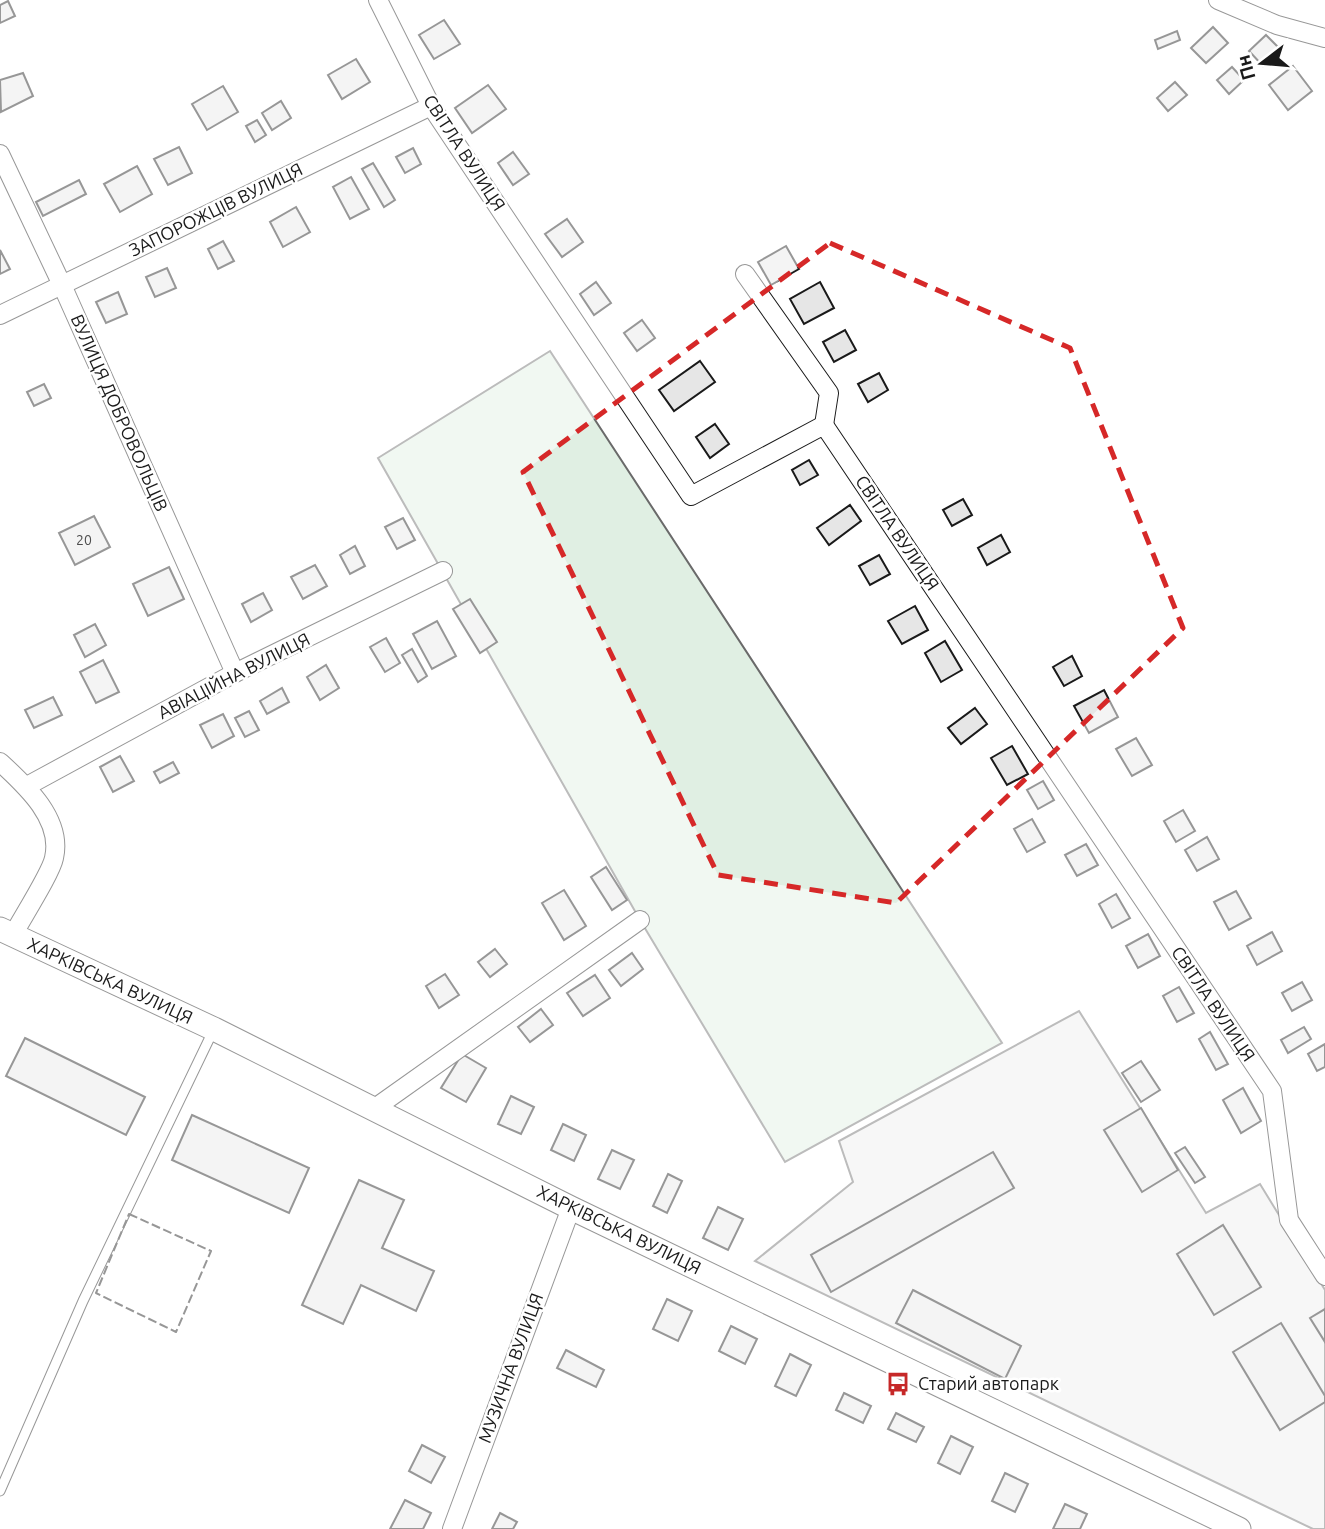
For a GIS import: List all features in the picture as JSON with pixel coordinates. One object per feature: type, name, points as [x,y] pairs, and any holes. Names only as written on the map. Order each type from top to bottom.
[{"type":"street","name":"СВІТЛА ВУЛИЦЯ","points":[[379,0],[431,106],[691,496],[824,425],[1272,1091],[1289,1220],[1325,1276]]},
{"type":"street","points":[[1218,0],[1277,25],[1325,38]]},
{"type":"street","name":"ЗАПОРОЖЦІВ ВУЛИЦЯ","points":[[0,315],[431,106]]},
{"type":"street","name":"ВУЛИЦЯ ДОБРОВОЛЬЦІВ","points":[[0,154],[62,285],[235,673]]},
{"type":"street","points":[[745,274],[830,393],[824,425]]},
{"type":"street","name":"АВІАЦІЙНА ВУЛИЦЯ","points":[[27,786],[235,673],[443,571]]},
{"type":"street","points":[[0,762],[27,786],[51,821],[54,857],[6,932]]},
{"type":"street","points":[[375,1108],[640,920]]},
{"type":"street","name":"ХАРКІВСЬКА ВУЛИЦЯ","points":[[6,932],[214,1029],[571,1208],[1239,1529]]},
{"type":"street","name":"МУЗИЧНА ВУЛИЦЯ","points":[[452,1529],[571,1208]]},
{"type":"lane","points":[[0,1491],[83,1301],[214,1029]]},
{"type":"highlighted area","points":[[830,243],[1070,348],[1183,628],[896,903],[718,875],[523,472]]},
{"type":"green space","points":[[550,351],[1002,1043],[785,1162],[640,920],[378,458]]},
{"type":"shaded area","points":[[1079,1011],[1206,1213],[1260,1184],[1325,1290],[1325,1529],[1313,1529],[755,1261],[853,1182],[839,1141]]},
{"type":"building","points":[[8,1],[15,16],[0,23],[0,5]]},
{"type":"building","points":[[444,20],[460,44],[434,59],[419,35]]},
{"type":"building","points":[[1213,27],[1228,43],[1206,63],[1191,48]]},
{"type":"building","points":[[1177,31],[1180,40],[1158,49],[1155,40]]},
{"type":"building","points":[[1266,35],[1280,49],[1263,66],[1249,51]]},
{"type":"building","points":[[356,59],[370,82],[342,99],[328,75]]},
{"type":"building","points":[[1293,66],[1312,91],[1288,110],[1269,85]]},
{"type":"building","points":[[1232,67],[1244,80],[1229,94],[1217,80]]},
{"type":"building","points":[[23,73],[33,96],[1,112],[0,80]]},
{"type":"building","points":[[1175,82],[1187,95],[1168,111],[1157,98]]},
{"type":"building","points":[[488,85],[506,109],[472,133],[455,108]]},
{"type":"building","points":[[223,86],[238,112],[207,130],[192,104]]},
{"type":"building","points":[[281,101],[291,118],[272,130],[262,113]]},
{"type":"building","points":[[257,120],[266,135],[255,142],[246,126]]},
{"type":"building","points":[[179,147],[192,173],[168,185],[154,159]]},
{"type":"building","points":[[413,148],[421,164],[405,173],[396,157]]},
{"type":"building","points":[[513,152],[529,174],[513,185],[498,163]]},
{"type":"building","points":[[373,163],[395,200],[384,207],[362,169]]},
{"type":"building","points":[[137,166],[152,194],[120,212],[104,184]]},
{"type":"building","points":[[351,177],[369,209],[350,219],[333,187]]},
{"type":"building","points":[[79,180],[86,194],[43,216],[36,202]]},
{"type":"building","points":[[296,207],[310,232],[283,247],[270,222]]},
{"type":"building","points":[[567,219],[583,242],[562,257],[545,234]]},
{"type":"building","points":[[223,241],[234,261],[218,269],[208,249]]},
{"type":"building","points":[[786,246],[799,269],[771,285],[758,262]]},
{"type":"building","points":[[0,250],[10,269],[0,274]]},
{"type":"building","points":[[167,268],[176,288],[155,297],[146,277]]},
{"type":"building","points":[[596,282],[611,303],[594,315],[580,294]]},
{"type":"building","points":[[820,282],[834,308],[804,324],[790,299]]},
{"type":"building","points":[[118,292],[127,314],[106,323],[96,302]]},
{"type":"building","points":[[642,320],[655,338],[637,351],[624,333]]},
{"type":"building","points":[[845,330],[856,350],[834,362],[823,342]]},
{"type":"building","points":[[700,361],[715,382],[674,411],[659,390]]},
{"type":"building","points":[[879,373],[888,390],[868,402],[858,384]]},
{"type":"building","points":[[44,384],[51,398],[34,406],[27,392]]},
{"type":"building","points":[[715,424],[729,444],[710,458],[696,437]]},
{"type":"building","points":[[809,460],[818,475],[800,485],[792,470]]},
{"type":"building","points":[[963,499],[972,515],[952,526],[943,510]]},
{"type":"building","points":[[850,505],[861,521],[829,545],[817,528]]},
{"type":"building","points":[[94,516],[110,547],[75,565],[59,533]]},
{"type":"building","points":[[403,518],[415,540],[397,549],[385,527]]},
{"type":"building","points":[[1001,535],[1010,552],[987,565],[978,548]]},
{"type":"building","points":[[355,546],[365,566],[350,574],[340,555]]},
{"type":"building","points":[[879,555],[890,574],[870,585],[859,566]]},
{"type":"building","points":[[315,565],[327,586],[303,599],[291,577]]},
{"type":"building","points":[[169,567],[184,599],[148,616],[133,584]]},
{"type":"building","points":[[263,593],[272,610],[251,622],[242,604]]},
{"type":"building","points":[[470,599],[497,642],[480,653],[453,609]]},
{"type":"building","points":[[915,606],[928,630],[902,644],[888,621]]},
{"type":"building","points":[[437,621],[456,656],[432,669],[413,634]]},
{"type":"building","points":[[95,624],[106,645],[85,657],[74,635]]},
{"type":"building","points":[[386,638],[400,663],[385,672],[370,647]]},
{"type":"building","points":[[945,641],[962,670],[941,682],[925,653]]},
{"type":"building","points":[[412,649],[427,676],[418,682],[402,655]]},
{"type":"building","points":[[1072,656],[1082,676],[1064,686],[1053,667]]},
{"type":"building","points":[[103,660],[119,692],[96,703],[80,672]]},
{"type":"building","points":[[326,665],[339,688],[320,700],[307,677]]},
{"type":"building","points":[[282,688],[289,702],[267,714],[260,701]]},
{"type":"building","points":[[1104,690],[1118,717],[1089,733],[1074,706]]},
{"type":"building","points":[[53,697],[62,715],[34,728],[25,710]]},
{"type":"building","points":[[975,708],[987,724],[961,744],[948,728]]},
{"type":"building","points":[[249,711],[259,730],[245,737],[235,718]]},
{"type":"building","points":[[223,714],[234,736],[212,748],[200,725]]},
{"type":"building","points":[[1136,738],[1152,765],[1132,776],[1116,749]]},
{"type":"building","points":[[1012,746],[1028,774],[1007,785],[991,758]]},
{"type":"building","points":[[120,756],[134,781],[113,792],[100,767]]},
{"type":"building","points":[[173,762],[179,773],[160,783],[154,772]]},
{"type":"building","points":[[1043,781],[1054,800],[1038,809],[1027,790]]},
{"type":"building","points":[[1183,810],[1195,831],[1176,842],[1164,821]]},
{"type":"building","points":[[1032,819],[1045,842],[1027,852],[1014,829]]},
{"type":"building","points":[[1207,837],[1219,859],[1197,871],[1185,850]]},
{"type":"building","points":[[1086,844],[1098,865],[1077,876],[1065,855]]},
{"type":"building","points":[[606,867],[627,900],[612,910],[591,877]]},
{"type":"building","points":[[564,890],[586,926],[564,940],[542,903]]},
{"type":"building","points":[[1236,891],[1251,918],[1229,930],[1214,902]]},
{"type":"building","points":[[1116,894],[1130,918],[1112,928],[1099,904]]},
{"type":"building","points":[[1272,932],[1282,951],[1257,965],[1247,946]]},
{"type":"building","points":[[1148,934],[1160,956],[1138,968],[1126,946]]},
{"type":"building","points":[[495,949],[507,964],[490,977],[478,962]]},
{"type":"building","points":[[632,953],[643,969],[621,986],[609,970]]},
{"type":"building","points":[[445,974],[459,995],[439,1008],[426,986]]},
{"type":"building","points":[[595,975],[610,998],[583,1016],[567,993]]},
{"type":"building","points":[[1302,982],[1312,1000],[1292,1011],[1282,993]]},
{"type":"building","points":[[1179,987],[1194,1013],[1177,1022],[1163,996]]},
{"type":"building","points":[[541,1009],[553,1025],[530,1042],[518,1027]]},
{"type":"building","points":[[1304,1027],[1311,1039],[1288,1053],[1281,1040]]},
{"type":"building","points":[[1210,1032],[1228,1064],[1216,1070],[1199,1039]]},
{"type":"building","points":[[25,1038],[145,1097],[126,1135],[6,1076]]},
{"type":"building","points":[[1325,1044],[1325,1067],[1317,1071],[1308,1054]]},
{"type":"building","points":[[462,1054],[486,1068],[466,1102],[441,1088]]},
{"type":"building","points":[[1141,1061],[1160,1090],[1141,1102],[1122,1073]]},
{"type":"building","points":[[1243,1088],[1261,1121],[1241,1133],[1223,1100]]},
{"type":"building","points":[[511,1096],[534,1107],[521,1134],[498,1124]]},
{"type":"building","points":[[1141,1108],[1178,1170],[1142,1192],[1104,1130]]},
{"type":"building","points":[[192,1115],[309,1168],[289,1213],[172,1160]]},
{"type":"building","points":[[563,1124],[586,1135],[574,1161],[551,1150]]},
{"type":"building","points":[[1185,1147],[1205,1177],[1195,1183],[1175,1153]]},
{"type":"building","points":[[612,1150],[634,1160],[620,1189],[598,1179]]},
{"type":"building","points":[[993,1152],[1014,1188],[831,1292],[811,1255]]},
{"type":"building","points":[[668,1174],[682,1181],[667,1213],[653,1206]]},
{"type":"building","points":[[359,1180],[404,1200],[382,1248],[434,1271],[416,1311],[361,1285],[343,1324],[302,1305]]},
{"type":"building","points":[[718,1207],[743,1219],[728,1250],[703,1238]]},
{"type":"building","points":[[1223,1225],[1261,1287],[1214,1315],[1177,1254]]},
{"type":"building","points":[[913,1290],[1021,1346],[1005,1379],[896,1323]]},
{"type":"building","points":[[667,1299],[692,1311],[678,1341],[653,1329]]},
{"type":"building","points":[[1325,1309],[1325,1342],[1310,1318]]},
{"type":"building","points":[[1281,1323],[1325,1396],[1325,1402],[1280,1430],[1233,1352]]},
{"type":"building","points":[[731,1326],[757,1339],[745,1364],[719,1351]]},
{"type":"building","points":[[566,1350],[604,1370],[596,1387],[557,1368]]},
{"type":"building","points":[[790,1354],[811,1365],[796,1396],[775,1386]]},
{"type":"building","points":[[844,1393],[871,1406],[863,1423],[836,1410]]},
{"type":"building","points":[[896,1413],[924,1427],[916,1442],[888,1429]]},
{"type":"building","points":[[951,1436],[973,1447],[960,1474],[938,1463]]},
{"type":"building","points":[[422,1445],[445,1457],[431,1483],[409,1471]]},
{"type":"building","points":[[1005,1473],[1028,1484],[1015,1512],[992,1501]]},
{"type":"building","points":[[405,1500],[431,1513],[423,1529],[390,1529]]},
{"type":"building","points":[[1065,1504],[1087,1514],[1080,1529],[1053,1529]]},
{"type":"building","points":[[500,1513],[517,1522],[513,1529],[492,1529]]},
{"type":"fence","points":[[129,1214],[211,1251],[176,1332],[96,1293],[129,1214]]},
{"type":"place","name":"Старий автопарк","points":[[898,1384]]}]
